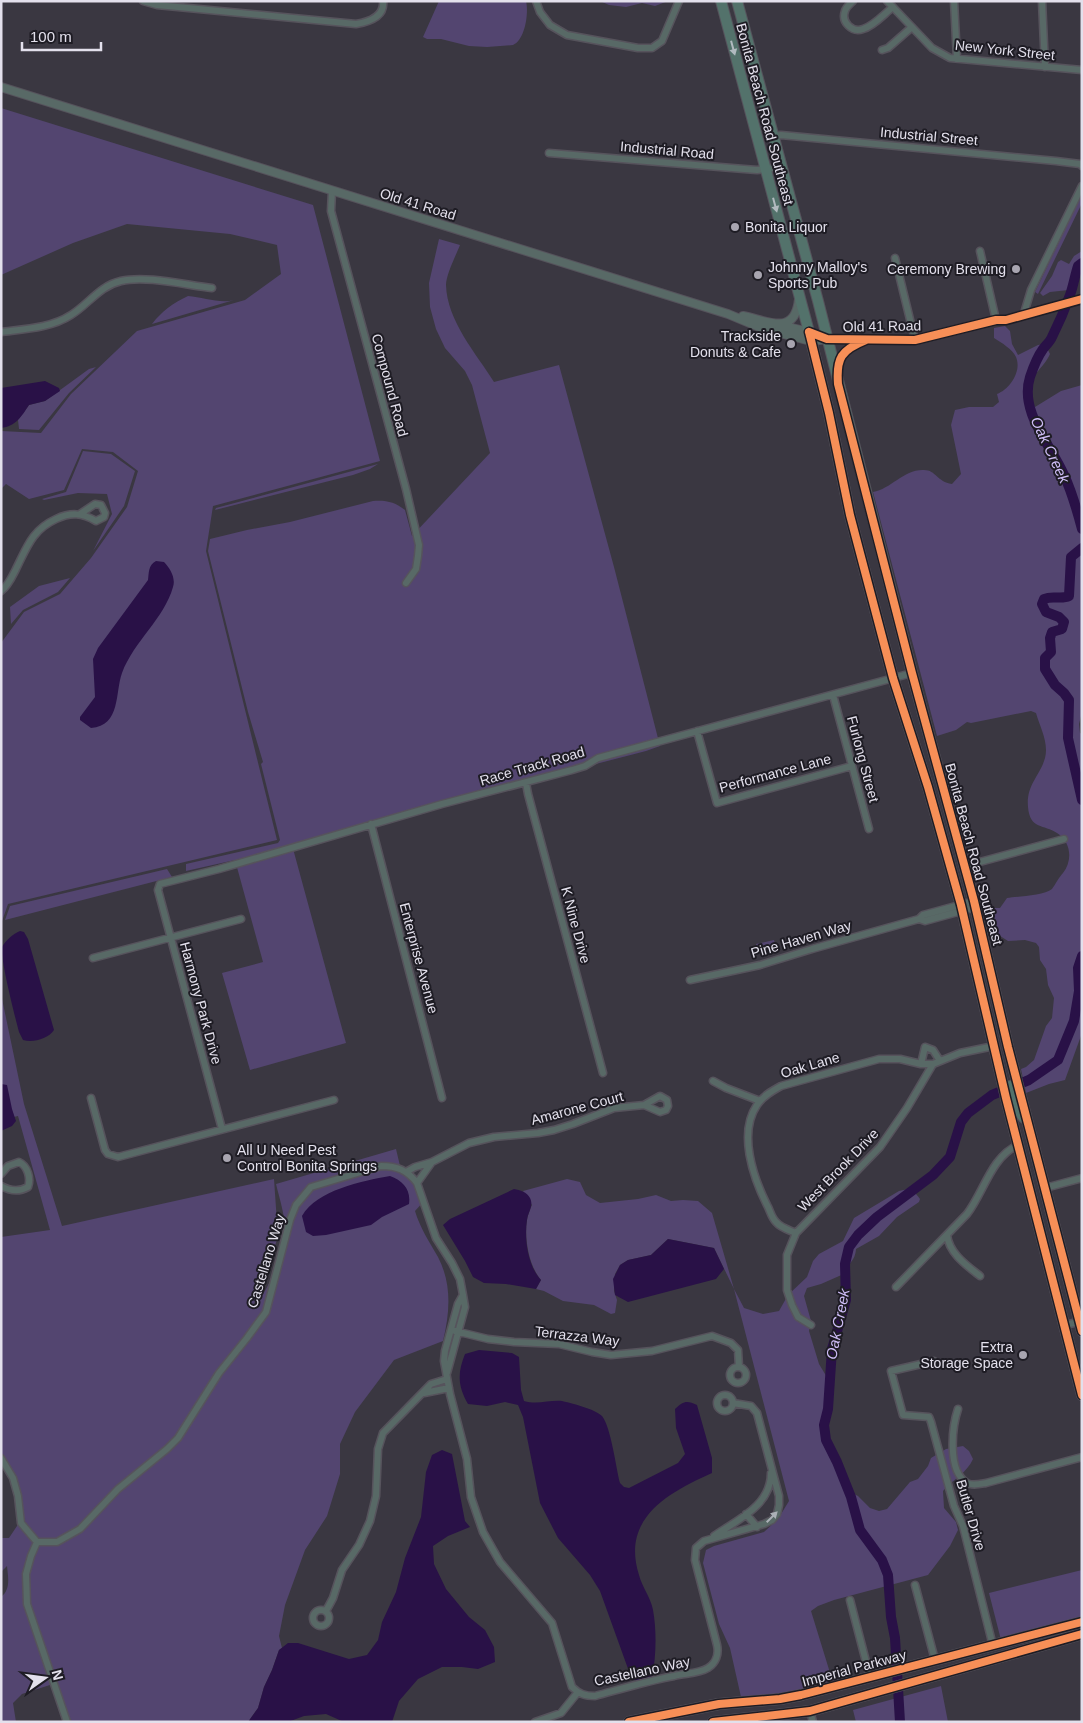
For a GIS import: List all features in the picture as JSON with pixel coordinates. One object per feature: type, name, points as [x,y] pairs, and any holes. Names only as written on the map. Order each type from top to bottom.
[{"type":"main road","name":"Bonita Beach Road Southeast","points":[[721,1],[830,413],[850,515],[893,678],[928,787],[962,908],[994,1046],[1001,1052],[1013,1096],[1027,1122],[1081,1325]]},
{"type":"main road","name":"Bonita Beach Road Southeast","points":[[738,1],[806,254],[912,673],[975,904],[1013,1096],[1018,1145],[1082,1395]]},
{"type":"main road","points":[[1018,1145],[1025,1150],[1039,1199],[1051,1213]]},
{"type":"main road","name":"Imperial Parkway","points":[[629,1722],[719,1704],[801,1696],[1082,1622]]},
{"type":"main road","name":"Imperial Parkway","points":[[712,1722],[810,1711],[1082,1634]]},
{"type":"main road","points":[[975,1664],[990,1654],[993,1651],[993,1646]]},
{"type":"main road","points":[[935,1660],[942,1674]]},
{"type":"street","points":[[143,1],[157,5],[356,24],[367,22],[378,16],[383,6],[383,1]]},
{"type":"street","points":[[536,1],[540,12],[550,24],[567,35],[638,48],[652,48],[662,41],[679,1]]},
{"type":"street","points":[[852,1],[845,10],[845,20],[851,28],[858,30],[866,28],[893,7]]},
{"type":"street","name":"New York Street","points":[[887,1],[937,52],[950,58],[1082,70]]},
{"type":"street","points":[[954,1],[957,59]]},
{"type":"street","points":[[1042,1],[1045,67]]},
{"type":"street","points":[[882,50],[888,48],[912,27]]},
{"type":"street","name":"Old 41 Road","points":[[1,86],[728,314],[764,329],[827,339],[915,340],[996,320],[1025,310],[1082,299]]},
{"type":"street","name":"Industrial Street","points":[[773,136],[781,135],[1056,161],[1080,164],[1082,166]]},
{"type":"street","name":"Industrial Road","points":[[549,153],[744,170],[782,167]]},
{"type":"street","points":[[1025,310],[1031,290],[1082,186]]},
{"type":"street","name":"Compound Road","points":[[332,191],[331,211],[406,489],[419,545],[416,569],[406,583]]},
{"type":"street","points":[[980,251],[996,320]]},
{"type":"street","points":[[895,258],[915,340]]},
{"type":"street","points":[[1,332],[42,326],[63,320],[81,308],[100,290],[121,281],[136,279],[212,288]]},
{"type":"street","name":"Old 41 Road","points":[[996,320],[1006,320],[1082,294]]},
{"type":"street","points":[[778,325],[793,318],[797,312],[800,297]]},
{"type":"street","name":"Old 41 Road","points":[[728,314],[760,319],[810,337]]},
{"type":"street","points":[[838,384],[837,369],[840,357],[853,345],[866,340]]},
{"type":"street","points":[[1,591],[13,576],[28,544],[36,533],[46,524],[61,517],[80,514]]},
{"type":"street","name":"Race Track Road","points":[[160,884],[219,869],[370,824],[585,766],[598,758],[912,673]]},
{"type":"street","name":"Furlong Street","points":[[833,695],[869,829]]},
{"type":"street","name":"Performance Lane","points":[[697,731],[717,803],[852,766]]},
{"type":"street","name":"K Nine Drive","points":[[526,782],[602,1073]]},
{"type":"street","name":"Enterprise Avenue","points":[[370,824],[442,1098]]},
{"type":"street","points":[[965,866],[1064,839]]},
{"type":"street","name":"Harmony Park Drive","points":[[160,884],[158,890],[222,1129]]},
{"type":"street","name":"Pine Haven Way","points":[[690,980],[768,963],[812,948],[919,919],[923,915],[975,904]]},
{"type":"street","points":[[92,958],[240,919]]},
{"type":"street","points":[[921,1064],[925,1047],[933,1050],[936,1063],[960,1053],[994,1046]]},
{"type":"street","name":"Oak Lane","points":[[760,1101],[768,1093],[781,1086],[873,1060],[891,1058],[921,1064],[936,1063]]},
{"type":"street","name":"West Brook Drive","points":[[811,1325],[798,1317],[787,1290],[787,1255],[796,1233],[880,1147],[936,1063]]},
{"type":"street","points":[[713,1081],[760,1101],[753,1112],[748,1132],[754,1170],[762,1195],[773,1218],[781,1226],[796,1233]]},
{"type":"street","points":[[91,1098],[105,1150],[108,1154],[118,1157],[334,1100]]},
{"type":"street","name":"Amarone Court","points":[[406,1172],[415,1166],[432,1162],[456,1149],[481,1140],[538,1134],[573,1124],[614,1108],[644,1105]]},
{"type":"street","points":[[896,1288],[974,1205],[998,1160],[1006,1151],[1018,1145]]},
{"type":"street","points":[[1,1174],[8,1166],[19,1162],[26,1168],[30,1181],[28,1187],[19,1191],[1,1186]]},
{"type":"street","points":[[418,1183],[432,1162]]},
{"type":"street","name":"Castellano Way","points":[[37,1542],[57,1542],[80,1528],[118,1489],[178,1438],[219,1373],[248,1338],[266,1312],[290,1220],[296,1206],[311,1187],[381,1166],[393,1166],[406,1172],[418,1183],[436,1238],[460,1278],[463,1295],[458,1304],[454,1331],[445,1351],[444,1361],[467,1459],[472,1497],[483,1532],[500,1562],[552,1623],[569,1680],[572,1687],[578,1692],[585,1696],[595,1696],[672,1676],[702,1671],[713,1663],[717,1656],[717,1645],[695,1556],[698,1545],[758,1505],[766,1495],[771,1482],[771,1467]]},
{"type":"street","points":[[1045,1188],[1082,1178]]},
{"type":"street","points":[[947,1235],[948,1245],[980,1276]]},
{"type":"street","points":[[1065,1325],[1081,1325]]},
{"type":"street","name":"Terrazza Way","points":[[454,1331],[514,1342],[559,1344],[611,1355],[652,1351],[712,1336],[730,1343],[738,1350],[739,1367]]},
{"type":"street","name":"Butler Drive","points":[[934,1361],[891,1371],[903,1415],[929,1417],[932,1422],[954,1506],[963,1526],[993,1646]]},
{"type":"street","points":[[326,1611],[333,1598],[342,1570],[359,1545],[370,1521],[376,1496],[377,1454],[380,1441],[388,1427],[431,1384],[447,1377]]},
{"type":"street","points":[[424,1393],[449,1388]]},
{"type":"street","name":"Castellano Way","points":[[710,1538],[757,1527],[772,1520],[779,1510],[779,1496],[756,1410],[747,1404],[733,1403]]},
{"type":"street","points":[[958,1409],[953,1430],[953,1453],[958,1472],[971,1485],[986,1483],[1082,1457]]},
{"type":"street","points":[[1,1458],[13,1478],[18,1496],[21,1523],[37,1542],[26,1574],[27,1604],[67,1722]]},
{"type":"street","points":[[746,1514],[757,1527]]},
{"type":"street","points":[[915,1585],[935,1660]]},
{"type":"street","points":[[850,1600],[870,1677]]},
{"type":"street","points":[[535,1722],[561,1713],[578,1692]]},
{"type":"street","points":[[810,1711],[813,1722]]},
{"type":"shaded area","points":[[439,1],[526,1],[527,12],[521,38],[513,45],[487,47],[469,46],[441,39],[427,39],[423,37]]},
{"type":"shaded area","points":[[600,1],[668,1],[655,6],[642,3],[626,7],[609,5]]},
{"type":"shaded area","points":[[1,108],[313,205],[380,461],[213,506],[206,551],[277,840],[8,904],[1,924],[1,643],[24,612],[60,594],[91,558],[127,507],[138,471],[113,452],[82,449],[64,490],[29,499],[6,484],[1,489],[1,431],[41,433],[71,394],[137,331],[245,300],[281,274],[277,245],[230,234],[127,224],[73,243],[1,275]]},
{"type":"shaded area","points":[[1082,194],[1082,203],[1038,294],[1035,292]]},
{"type":"shaded area","points":[[439,239],[460,245],[446,281],[451,311],[464,336],[494,382],[559,365],[660,746],[364,824],[292,845],[346,1043],[250,1070],[222,973],[263,962],[235,860],[186,871],[186,864],[278,843],[280,840],[261,764],[263,762],[248,712],[208,551],[210,539],[290,522],[373,501],[394,503],[405,510],[412,536],[490,453],[472,385],[465,371],[445,348],[436,329],[430,307],[429,283]]},
{"type":"shaded area","points":[[1082,251],[1082,261],[1075,268],[1069,290],[1050,292],[1043,296],[1040,293],[1052,276],[1058,262],[1061,260],[1069,264],[1074,256]]},
{"type":"shaded area","points":[[188,296],[217,301],[234,300],[152,324],[168,308]]},
{"type":"shaded area","points":[[1005,326],[1010,331],[1012,344],[1018,355],[1038,345],[1045,344],[1050,354],[1029,384],[1028,391],[1035,407],[1061,391],[1082,385],[1082,712],[1079,724],[1080,733],[1082,734],[1082,1033],[1065,1080],[1026,1093],[1021,1069],[1034,1060],[1046,1026],[1052,1018],[1054,998],[1048,985],[1046,969],[1040,960],[1039,947],[1036,943],[1025,940],[1008,941],[997,934],[993,929],[993,908],[1000,908],[1007,898],[1037,894],[1052,889],[1068,863],[1068,846],[1062,837],[1052,830],[1035,823],[1029,814],[1029,793],[1045,758],[1045,741],[1036,713],[1031,711],[971,723],[967,722],[956,730],[937,736],[873,492],[917,471],[931,472],[943,481],[952,484],[961,474],[951,425],[955,410],[969,407],[993,407],[999,402],[997,394],[1010,384],[1016,374],[1016,357],[1006,346],[994,338],[994,328]]},
{"type":"shaded area","points":[[96,367],[69,393],[39,430],[19,429],[18,420],[29,405],[45,401],[89,369]]},
{"type":"shaded area","points":[[45,381],[59,388],[60,391],[45,401],[29,405],[21,417],[14,423],[1,428],[1,388]]},
{"type":"shaded area","points":[[83,451],[111,454],[135,471],[124,506],[93,551],[112,514],[107,494],[78,493],[42,499],[66,492]]},
{"type":"shaded area","points":[[378,464],[353,475],[215,510],[216,508]]},
{"type":"shaded area","points":[[156,561],[164,562],[173,577],[174,584],[169,599],[127,661],[122,673],[112,715],[101,726],[91,728],[80,720],[80,717],[95,697],[93,659],[98,648],[148,580],[150,567]]},
{"type":"shaded area","points":[[70,578],[58,592],[23,610],[11,624],[10,607],[39,586]]},
{"type":"shaded area","points":[[167,869],[172,877],[5,920],[10,906]]},
{"type":"shaded area","points":[[20,931],[24,932],[28,939],[54,1030],[48,1036],[36,1041],[23,1040],[19,1032],[3,963],[2,947]]},
{"type":"shaded area","points":[[774,940],[776,948],[758,953],[756,944]]},
{"type":"shaded area","points":[[1,994],[24,1104],[62,1226],[274,1179],[278,1237],[252,1310],[273,1276],[285,1239],[284,1218],[276,1184],[396,1149],[401,1170],[416,1183],[424,1201],[415,1211],[422,1229],[443,1267],[448,1288],[448,1309],[443,1341],[394,1360],[355,1412],[340,1444],[340,1474],[327,1516],[305,1550],[285,1605],[279,1636],[282,1648],[279,1650],[264,1687],[258,1708],[248,1722],[65,1722],[53,1684],[22,1694],[13,1703],[16,1722],[1,1722],[1,1597],[8,1587],[8,1579],[7,1566],[1,1572],[1,1538],[9,1538],[21,1520],[15,1480],[1,1463],[1,1237],[50,1230],[18,1116],[1,1120]]},
{"type":"shaded area","points":[[1,1084],[7,1085],[16,1121],[12,1126],[1,1131]]},
{"type":"shaded area","points":[[390,1176],[399,1180],[405,1186],[409,1194],[409,1204],[382,1217],[371,1225],[326,1235],[313,1236],[306,1232],[302,1216],[318,1199],[341,1188]]},
{"type":"shaded area","points":[[567,1179],[580,1182],[586,1195],[600,1203],[656,1195],[671,1201],[698,1201],[712,1213],[734,1289],[714,1248],[668,1239],[651,1255],[628,1260],[620,1265],[615,1274],[614,1291],[617,1300],[615,1313],[611,1314],[594,1305],[563,1301],[536,1289],[541,1280],[533,1267],[528,1252],[526,1235],[527,1220],[532,1205],[523,1191]]},
{"type":"shaded area","points":[[514,1189],[525,1193],[531,1201],[526,1235],[530,1260],[541,1280],[536,1289],[506,1284],[484,1283],[473,1277],[443,1225],[450,1219]]},
{"type":"shaded area","points":[[909,1190],[914,1192],[920,1199],[919,1202],[897,1217],[879,1236],[856,1249],[846,1273],[807,1288],[804,1296],[811,1321],[809,1331],[819,1364],[828,1379],[830,1387],[827,1429],[832,1450],[845,1485],[850,1492],[858,1496],[870,1508],[879,1511],[887,1509],[910,1482],[918,1479],[928,1466],[931,1458],[946,1449],[963,1446],[969,1451],[973,1459],[967,1468],[943,1491],[944,1508],[956,1522],[958,1530],[950,1546],[928,1575],[834,1600],[811,1611],[831,1676],[839,1681],[790,1692],[741,1697],[730,1648],[719,1624],[703,1563],[706,1550],[764,1532],[778,1519],[789,1501],[734,1289],[744,1308],[763,1314],[779,1311],[788,1295],[807,1277],[813,1261],[819,1254],[843,1241],[854,1218],[899,1191]]},
{"type":"shaded area","points":[[668,1239],[714,1248],[724,1269],[716,1279],[628,1302],[615,1295],[613,1279],[620,1265],[628,1260],[651,1255]]},
{"type":"shaded area","points":[[479,1350],[512,1353],[519,1357],[521,1390],[524,1401],[534,1403],[562,1401],[599,1413],[608,1429],[620,1483],[624,1487],[629,1488],[678,1463],[685,1454],[676,1428],[675,1409],[685,1402],[697,1405],[712,1458],[712,1473],[679,1489],[652,1510],[643,1523],[637,1538],[635,1555],[639,1575],[652,1606],[655,1627],[656,1644],[652,1679],[639,1683],[631,1677],[600,1591],[590,1575],[558,1538],[540,1503],[523,1417],[518,1405],[505,1402],[487,1406],[468,1404],[461,1386],[461,1368],[465,1354]]},
{"type":"shaded area","points":[[442,1450],[452,1454],[465,1521],[470,1527],[448,1536],[433,1546],[434,1564],[446,1589],[469,1617],[485,1630],[494,1647],[495,1662],[478,1669],[442,1667],[418,1679],[399,1701],[392,1722],[344,1722],[326,1714],[304,1716],[288,1722],[248,1722],[258,1708],[264,1687],[279,1650],[288,1643],[298,1643],[349,1659],[367,1655],[378,1640],[382,1622],[396,1592],[405,1558],[421,1517],[426,1472],[432,1455]]},
{"type":"shaded area","points":[[1082,1570],[1082,1619],[1001,1640],[989,1593]]},
{"type":"shaded area","points":[[941,1686],[948,1722],[856,1722],[853,1710]]},
{"type":"waterway","name":"Oak Creek","points":[[1082,263],[1078,266],[1070,295],[1051,339],[1041,352],[1034,366],[1028,390],[1032,415],[1067,481],[1082,529]]},
{"type":"waterway","name":"Oak Creek","points":[[1082,548],[1071,557],[1069,596],[1047,598],[1044,599],[1042,604],[1046,612],[1059,617],[1064,622],[1062,629],[1052,632],[1050,638],[1051,652],[1045,658],[1045,669],[1055,685],[1069,700],[1068,738],[1082,800]]},
{"type":"waterway","name":"Oak Creek","points":[[900,1722],[895,1638],[891,1617],[888,1575],[882,1560],[860,1530],[851,1497],[826,1440],[824,1425],[828,1409],[832,1349],[846,1300],[845,1264],[849,1247],[858,1235],[877,1217],[933,1175],[950,1157],[961,1122],[968,1113],[992,1095],[1029,1080],[1058,1060],[1074,1021],[1079,991],[1078,968],[1082,956]]},
{"type":"cycle path","points":[[809,332],[827,339],[915,340],[996,320],[1006,320],[1082,299]]},
{"type":"cycle path","points":[[809,332],[829,413],[850,515],[893,678],[928,787],[961,905],[1006,1098],[1082,1395]]},
{"type":"cycle path","points":[[866,340],[851,347],[842,356],[839,361],[838,384],[912,673],[974,901],[1008,1047],[1082,1331]]},
{"type":"cycle path","points":[[629,1722],[719,1704],[780,1699],[801,1695],[1082,1622]]},
{"type":"cycle path","points":[[713,1722],[810,1711],[1082,1634]]},
{"type":"place","name":"Bonita Liquor","points":[[735,227]]},
{"type":"place","name":"Ceremony Brewing","points":[[1016,269]]},
{"type":"place","name":"Johnny Malloy's Sports Pub","points":[[758,275]]},
{"type":"place","name":"Trackside Donuts & Cafe","points":[[791,344]]},
{"type":"place","name":"All U Need Pest Control Bonita Springs","points":[[227,1158]]},
{"type":"place","name":"Extra Storage Space","points":[[1023,1355]]}]
